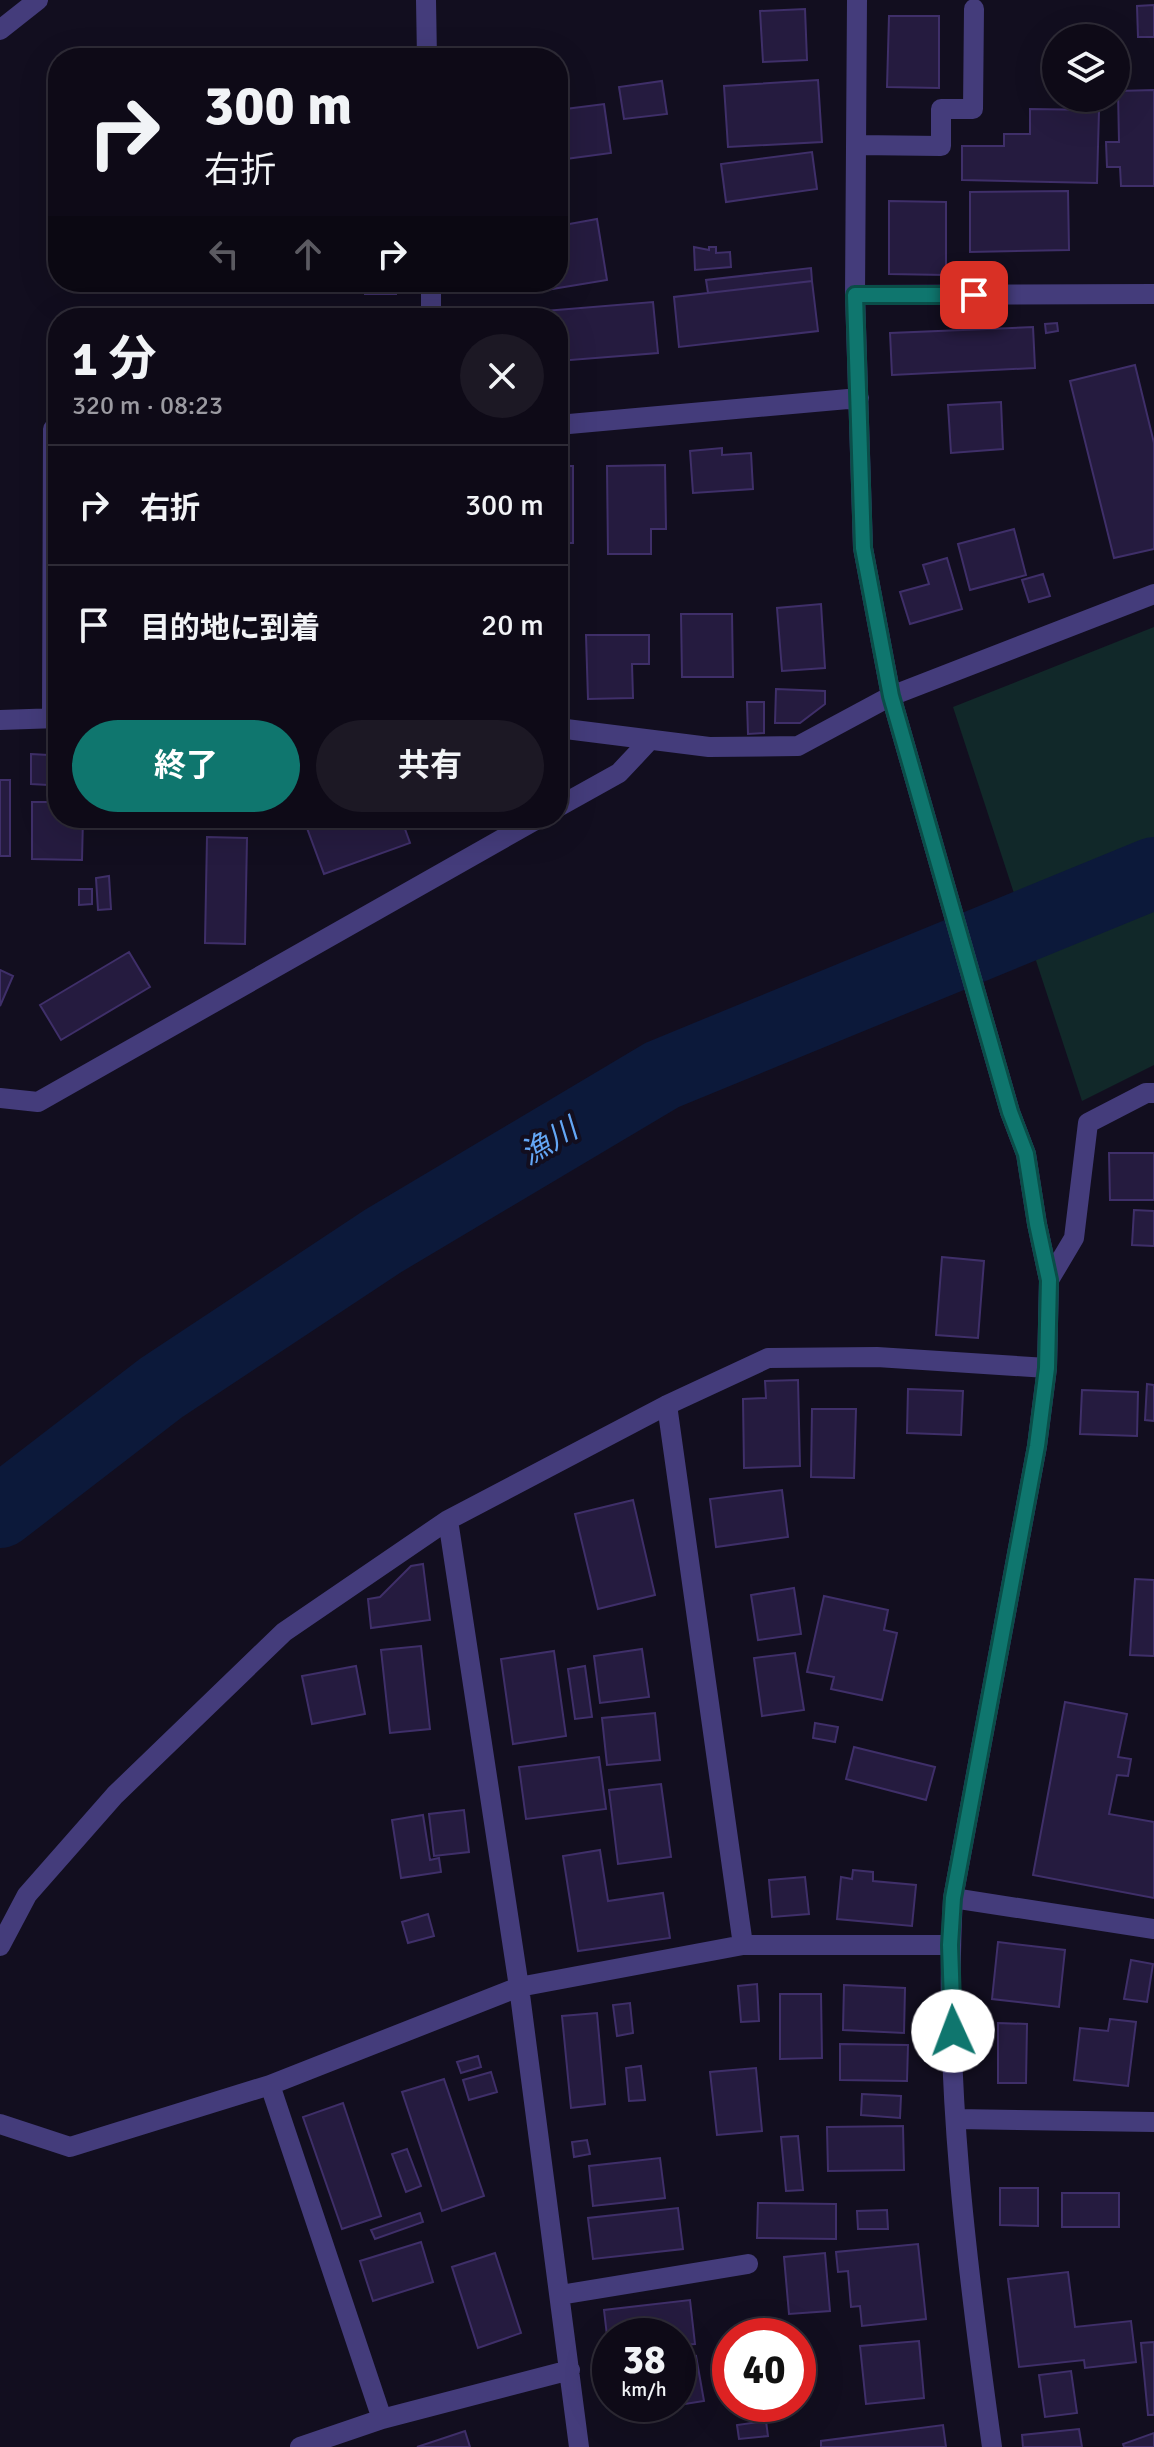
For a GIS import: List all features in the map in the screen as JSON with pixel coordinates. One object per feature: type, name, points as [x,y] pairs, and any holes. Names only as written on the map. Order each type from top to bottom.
[{"type":"street","points":[[0,30],[38,0]]},
{"type":"street","points":[[426,0],[427,48]]},
{"type":"street","points":[[857,0],[855,295],[863,548],[891,696],[1010,1112],[1026,1154],[1049,1280],[1047,1368],[1037,1446],[953,1898],[950,1945],[956,2119],[977,2336],[992,2447]]},
{"type":"street","points":[[857,145],[941,146],[941,109],[973,109],[974,9]]},
{"type":"street","points":[[855,295],[1154,294]]},
{"type":"street","points":[[568,424],[859,398]]},
{"type":"street","points":[[568,729],[709,747],[798,746],[891,696],[1154,594]]},
{"type":"street","points":[[0,720],[48,718]]},
{"type":"street","points":[[568,801],[619,773],[649,741]]},
{"type":"street","points":[[0,1098],[38,1102],[521,828]]},
{"type":"street","points":[[1049,1280],[1074,1238],[1088,1123],[1146,1093],[1154,1093]]},
{"type":"street","points":[[0,1946],[27,1895],[115,1795],[284,1632],[448,1520],[667,1405],[768,1358],[877,1357],[1047,1368]]},
{"type":"street","points":[[667,1405],[743,1945]]},
{"type":"street","points":[[448,1520],[519,1987],[579,2447]]},
{"type":"street","points":[[953,1898],[1154,1929]]},
{"type":"street","points":[[0,2124],[70,2147],[270,2085],[519,1987],[743,1945],[950,1945]]},
{"type":"street","points":[[270,2085],[382,2419]]},
{"type":"street","points":[[956,2119],[1154,2122]]},
{"type":"street","points":[[560,2295],[748,2264]]},
{"type":"street","points":[[300,2447],[382,2419],[570,2370]]},
{"type":"green space","points":[[1154,627],[1154,1065],[1082,1101],[953,707]]},
{"type":"building","points":[[1154,5],[1154,37],[1138,37],[1137,6]]},
{"type":"building","points":[[805,9],[807,60],[763,62],[760,11]]},
{"type":"building","points":[[889,16],[939,16],[939,88],[887,87]]},
{"type":"building","points":[[818,80],[822,142],[728,147],[724,86]]},
{"type":"building","points":[[662,81],[667,114],[624,119],[619,87]]},
{"type":"building","points":[[1154,90],[1154,186],[1121,186],[1120,167],[1107,167],[1106,142],[1119,142],[1118,112],[1130,112],[1130,91]]},
{"type":"building","points":[[604,104],[611,153],[568,159],[568,109]]},
{"type":"building","points":[[1030,109],[1042,109],[1042,112],[1099,112],[1097,183],[962,180],[962,146],[1004,146],[1004,134],[1030,134]]},
{"type":"building","points":[[812,152],[817,189],[726,202],[721,164]]},
{"type":"building","points":[[1068,191],[1069,250],[970,252],[970,192]]},
{"type":"building","points":[[889,201],[946,202],[946,275],[889,274]]},
{"type":"building","points":[[597,219],[607,280],[568,286],[568,224]]},
{"type":"building","points":[[694,247],[709,250],[709,247],[716,247],[716,253],[730,252],[731,267],[695,270]]},
{"type":"building","points":[[811,268],[812,281],[708,293],[706,280]]},
{"type":"building","points":[[812,281],[818,331],[679,347],[674,297]]},
{"type":"building","points":[[365,292],[396,292],[396,294]]},
{"type":"building","points":[[653,302],[658,353],[568,360],[568,309]]},
{"type":"building","points":[[1057,323],[1058,331],[1046,333],[1045,324]]},
{"type":"building","points":[[1033,327],[1035,368],[892,375],[890,333]]},
{"type":"building","points":[[1135,365],[1154,443],[1154,549],[1114,558],[1070,381]]},
{"type":"building","points":[[1001,402],[1003,449],[951,453],[948,405]]},
{"type":"building","points":[[722,448],[722,455],[751,453],[753,489],[693,493],[690,451]]},
{"type":"building","points":[[665,465],[666,529],[651,529],[651,554],[608,554],[607,466]]},
{"type":"building","points":[[568,466],[573,466],[573,543],[568,543]]},
{"type":"building","points":[[1014,529],[1026,575],[970,590],[958,544]]},
{"type":"building","points":[[947,558],[962,609],[910,624],[900,592],[929,584],[923,565]]},
{"type":"building","points":[[1043,574],[1050,596],[1029,602],[1022,580]]},
{"type":"building","points":[[821,604],[825,668],[782,671],[777,608]]},
{"type":"building","points":[[681,614],[732,614],[733,677],[682,677]]},
{"type":"building","points":[[586,635],[649,635],[649,664],[632,664],[633,698],[588,699]]},
{"type":"building","points":[[776,689],[825,691],[825,704],[800,723],[775,723]]},
{"type":"building","points":[[747,702],[764,702],[764,733],[748,734]]},
{"type":"building","points":[[31,754],[48,755],[48,785],[31,784]]},
{"type":"building","points":[[0,780],[10,780],[10,856],[0,856]]},
{"type":"building","points":[[32,802],[48,802],[48,828],[83,828],[82,860],[32,859]]},
{"type":"building","points":[[307,828],[405,828],[410,843],[324,874]]},
{"type":"building","points":[[207,837],[247,838],[245,944],[205,943]]},
{"type":"building","points":[[109,876],[111,909],[98,910],[96,878]]},
{"type":"building","points":[[79,889],[92,889],[92,904],[79,905]]},
{"type":"building","points":[[129,952],[150,987],[61,1040],[40,1005]]},
{"type":"building","points":[[0,970],[13,976],[0,1006]]},
{"type":"building","points":[[1109,1153],[1154,1153],[1154,1200],[1110,1200]]},
{"type":"building","points":[[1134,1210],[1154,1211],[1154,1246],[1132,1245]]},
{"type":"building","points":[[942,1257],[984,1261],[978,1338],[936,1335]]},
{"type":"building","points":[[798,1380],[800,1466],[744,1468],[743,1399],[766,1398],[765,1381]]},
{"type":"building","points":[[1147,1384],[1154,1385],[1154,1421],[1145,1420]]},
{"type":"building","points":[[908,1389],[963,1391],[961,1435],[907,1433]]},
{"type":"building","points":[[1082,1390],[1138,1392],[1137,1436],[1080,1434]]},
{"type":"building","points":[[812,1409],[856,1409],[854,1478],[811,1477]]},
{"type":"building","points":[[782,1490],[788,1537],[716,1547],[710,1499]]},
{"type":"building","points":[[633,1500],[655,1595],[598,1609],[575,1514]]},
{"type":"building","points":[[423,1564],[430,1620],[371,1628],[368,1599],[380,1597],[411,1566]]},
{"type":"building","points":[[1135,1579],[1154,1580],[1154,1656],[1130,1655]]},
{"type":"building","points":[[794,1588],[801,1634],[758,1640],[751,1595]]},
{"type":"building","points":[[824,1596],[888,1610],[884,1630],[897,1633],[882,1700],[831,1689],[834,1677],[807,1672]]},
{"type":"building","points":[[421,1646],[430,1729],[390,1733],[381,1650]]},
{"type":"building","points":[[642,1649],[649,1697],[600,1703],[594,1656]]},
{"type":"building","points":[[554,1651],[566,1736],[513,1744],[501,1659]]},
{"type":"building","points":[[795,1653],[804,1710],[762,1716],[754,1658]]},
{"type":"building","points":[[356,1666],[365,1714],[312,1724],[302,1676]]},
{"type":"building","points":[[585,1666],[592,1717],[575,1719],[568,1669]]},
{"type":"building","points":[[1065,1702],[1127,1714],[1118,1757],[1131,1759],[1128,1776],[1117,1775],[1109,1814],[1154,1822],[1154,1898],[1033,1875]]},
{"type":"building","points":[[655,1713],[660,1760],[607,1765],[602,1718]]},
{"type":"building","points":[[815,1723],[838,1727],[835,1742],[813,1738]]},
{"type":"building","points":[[854,1747],[935,1767],[926,1800],[846,1779]]},
{"type":"building","points":[[599,1757],[606,1809],[526,1819],[519,1767]]},
{"type":"building","points":[[661,1784],[671,1857],[618,1864],[609,1790]]},
{"type":"building","points":[[464,1810],[469,1852],[434,1856],[429,1814]]},
{"type":"building","points":[[423,1815],[430,1860],[439,1858],[441,1872],[401,1878],[392,1820]]},
{"type":"building","points":[[600,1850],[608,1901],[663,1893],[670,1938],[578,1951],[563,1856]]},
{"type":"building","points":[[853,1870],[873,1872],[873,1881],[916,1885],[912,1926],[837,1919],[841,1877],[852,1879]]},
{"type":"building","points":[[805,1877],[809,1914],[772,1917],[769,1880]]},
{"type":"building","points":[[428,1914],[434,1936],[408,1943],[402,1922]]},
{"type":"building","points":[[998,1942],[1065,1950],[1059,2007],[992,1999]]},
{"type":"building","points":[[1131,1960],[1153,1964],[1147,2002],[1124,1999]]},
{"type":"building","points":[[757,1984],[759,2021],[741,2022],[738,1986]]},
{"type":"building","points":[[844,1985],[905,1988],[904,2033],[843,2030]]},
{"type":"building","points":[[780,1994],[821,1994],[822,2058],[780,2059]]},
{"type":"building","points":[[630,2003],[633,2033],[617,2036],[613,2005]]},
{"type":"building","points":[[597,2013],[605,2104],[571,2108],[562,2016]]},
{"type":"building","points":[[1110,2019],[1136,2022],[1128,2086],[1074,2080],[1080,2028],[1108,2031]]},
{"type":"building","points":[[998,2023],[1027,2024],[1026,2083],[998,2083]]},
{"type":"building","points":[[840,2044],[908,2045],[907,2081],[840,2080]]},
{"type":"building","points":[[478,2056],[481,2067],[461,2073],[457,2062]]},
{"type":"building","points":[[641,2066],[645,2100],[629,2101],[626,2068]]},
{"type":"building","points":[[756,2068],[762,2131],[717,2135],[710,2072]]},
{"type":"building","points":[[491,2072],[497,2092],[469,2100],[463,2080]]},
{"type":"building","points":[[444,2079],[484,2196],[442,2211],[402,2092]]},
{"type":"building","points":[[862,2094],[901,2096],[900,2118],[861,2115]]},
{"type":"building","points":[[343,2103],[381,2216],[342,2229],[303,2117]]},
{"type":"building","points":[[903,2126],[904,2170],[828,2171],[827,2127]]},
{"type":"building","points":[[798,2136],[803,2190],[786,2191],[781,2137]]},
{"type":"building","points":[[587,2140],[590,2154],[574,2157],[572,2142]]},
{"type":"building","points":[[407,2149],[421,2186],[406,2192],[392,2154]]},
{"type":"building","points":[[660,2158],[665,2198],[593,2206],[589,2166]]},
{"type":"building","points":[[1000,2188],[1038,2188],[1038,2226],[1000,2225]]},
{"type":"building","points":[[1062,2193],[1119,2193],[1119,2227],[1062,2227]]},
{"type":"building","points":[[758,2203],[836,2204],[836,2239],[757,2238]]},
{"type":"building","points":[[678,2208],[683,2249],[593,2259],[588,2218]]},
{"type":"building","points":[[887,2210],[888,2229],[858,2229],[857,2211]]},
{"type":"building","points":[[420,2213],[423,2222],[375,2239],[371,2230]]},
{"type":"building","points":[[421,2242],[433,2282],[373,2301],[360,2261]]},
{"type":"building","points":[[918,2244],[926,2319],[862,2326],[860,2306],[851,2307],[848,2271],[838,2272],[836,2252]]},
{"type":"building","points":[[495,2253],[521,2333],[478,2348],[452,2267]]},
{"type":"building","points":[[825,2253],[830,2311],[789,2314],[784,2257]]},
{"type":"building","points":[[1068,2272],[1075,2327],[1131,2321],[1136,2362],[1085,2368],[1084,2360],[1019,2367],[1008,2279]]},
{"type":"building","points":[[690,2300],[692,2318],[605,2318],[604,2310]]},
{"type":"building","points":[[919,2341],[924,2398],[866,2404],[860,2346]]},
{"type":"building","points":[[1154,2342],[1154,2415],[1148,2415],[1141,2343]]},
{"type":"building","points":[[696,2356],[704,2401],[696,2402]]},
{"type":"building","points":[[1071,2371],[1077,2413],[1045,2417],[1039,2375]]},
{"type":"building","points":[[766,2422],[768,2436],[739,2439],[737,2425]]},
{"type":"building","points":[[943,2425],[946,2447],[821,2447],[821,2441]]},
{"type":"building","points":[[1079,2429],[1082,2447],[1023,2447],[1022,2435]]},
{"type":"building","points":[[465,2431],[470,2447],[417,2447]]},
{"type":"building","points":[[1154,2433],[1154,2447],[1124,2447],[1123,2444]]},
{"type":"waterway","name":"漁川","points":[[0,1512],[161,1388],[383,1241],[662,1075],[1154,873]]},
{"type":"route","points":[[953,2031],[950,1945],[953,1898],[1037,1446],[1047,1368],[1049,1280],[1026,1154],[1010,1112],[891,696],[863,548],[855,295],[974,295]]}]
